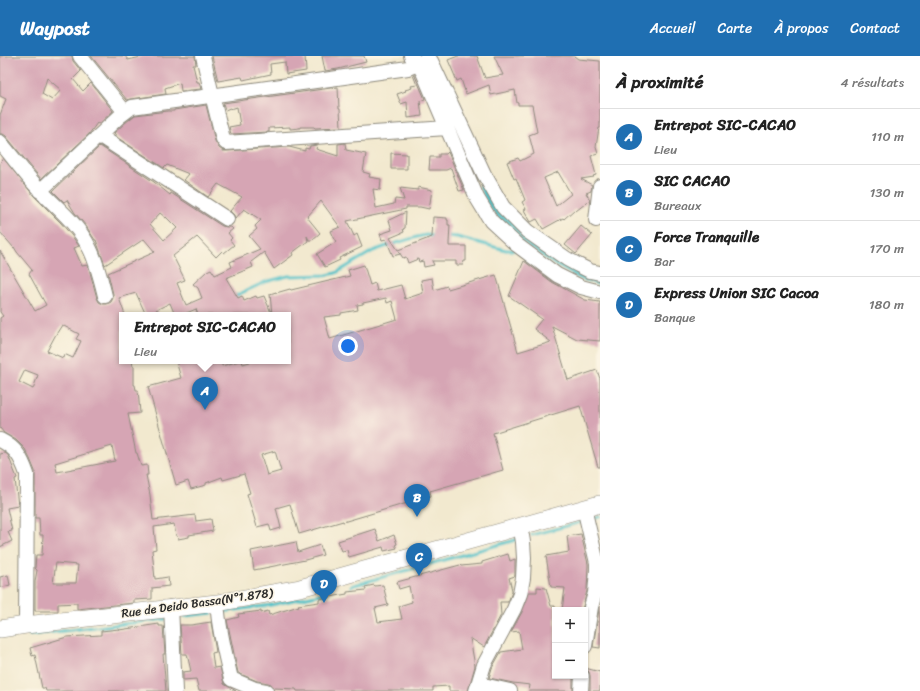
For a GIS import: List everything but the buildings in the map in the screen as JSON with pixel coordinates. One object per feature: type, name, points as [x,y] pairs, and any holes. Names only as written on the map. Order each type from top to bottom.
[{"type":"main road","name":"Rue de Deido Bassa(N°1.878)","points":[[0,629],[26,625],[171,612],[300,588],[593,511]]},
{"type":"main road","points":[[0,639],[171,612],[218,612],[299,597],[522,536],[593,511]]},
{"type":"street","points":[[80,56],[125,112]]},
{"type":"street","points":[[203,56],[223,139],[229,143],[447,128]]},
{"type":"street","points":[[419,59],[423,72],[477,198],[491,221],[517,245],[557,274],[581,287],[600,292]]},
{"type":"street","points":[[40,191],[132,107],[408,68],[419,59],[431,61],[484,174],[503,207],[527,231],[567,259],[590,271],[600,273]]},
{"type":"street","points":[[100,136],[227,219]]},
{"type":"street","points":[[0,142],[40,191],[72,221],[81,233],[90,247],[96,262],[105,296]]},
{"type":"street","points":[[596,220],[600,186]]},
{"type":"street","points":[[0,440],[8,444],[21,458],[27,474],[26,625]]},
{"type":"street","points":[[585,643],[590,607],[595,593],[597,570],[593,511]]},
{"type":"street","points":[[510,691],[478,688],[484,665],[514,609],[520,594],[523,578],[524,558],[522,536]]},
{"type":"street","points":[[171,612],[175,691]]},
{"type":"street","points":[[218,612],[225,655],[231,679],[255,689],[266,691]]},
{"type":"street","points":[[580,691],[582,679]]},
{"type":"waterway","points":[[484,186],[491,202],[503,218],[519,234],[556,261],[581,275],[600,281]]},
{"type":"waterway","points":[[233,297],[265,282],[288,276],[327,275],[336,273],[373,251],[417,237],[426,235],[434,236]]},
{"type":"waterway","points":[[446,236],[457,237],[506,250],[514,250]]},
{"type":"waterway","points":[[530,248],[538,248]]},
{"type":"waterway","points":[[593,519],[600,517]]},
{"type":"waterway","points":[[532,535],[582,522]]},
{"type":"waterway","points":[[351,586],[519,539]]},
{"type":"waterway","points":[[222,612],[271,605],[325,593]]},
{"type":"waterway","points":[[185,616],[212,613]]},
{"type":"waterway","points":[[98,627],[166,619]]},
{"type":"waterway","points":[[30,635],[95,627]]},
{"type":"place","name":"Entrepot SIC-CACAO","points":[[205,410]]},
{"type":"place","name":"SIC CACAO","points":[[417,517]]},
{"type":"place","name":"Force Tranquille","points":[[419,576]]},
{"type":"place","name":"Express Union SIC Cacoa","points":[[324,603]]}]
